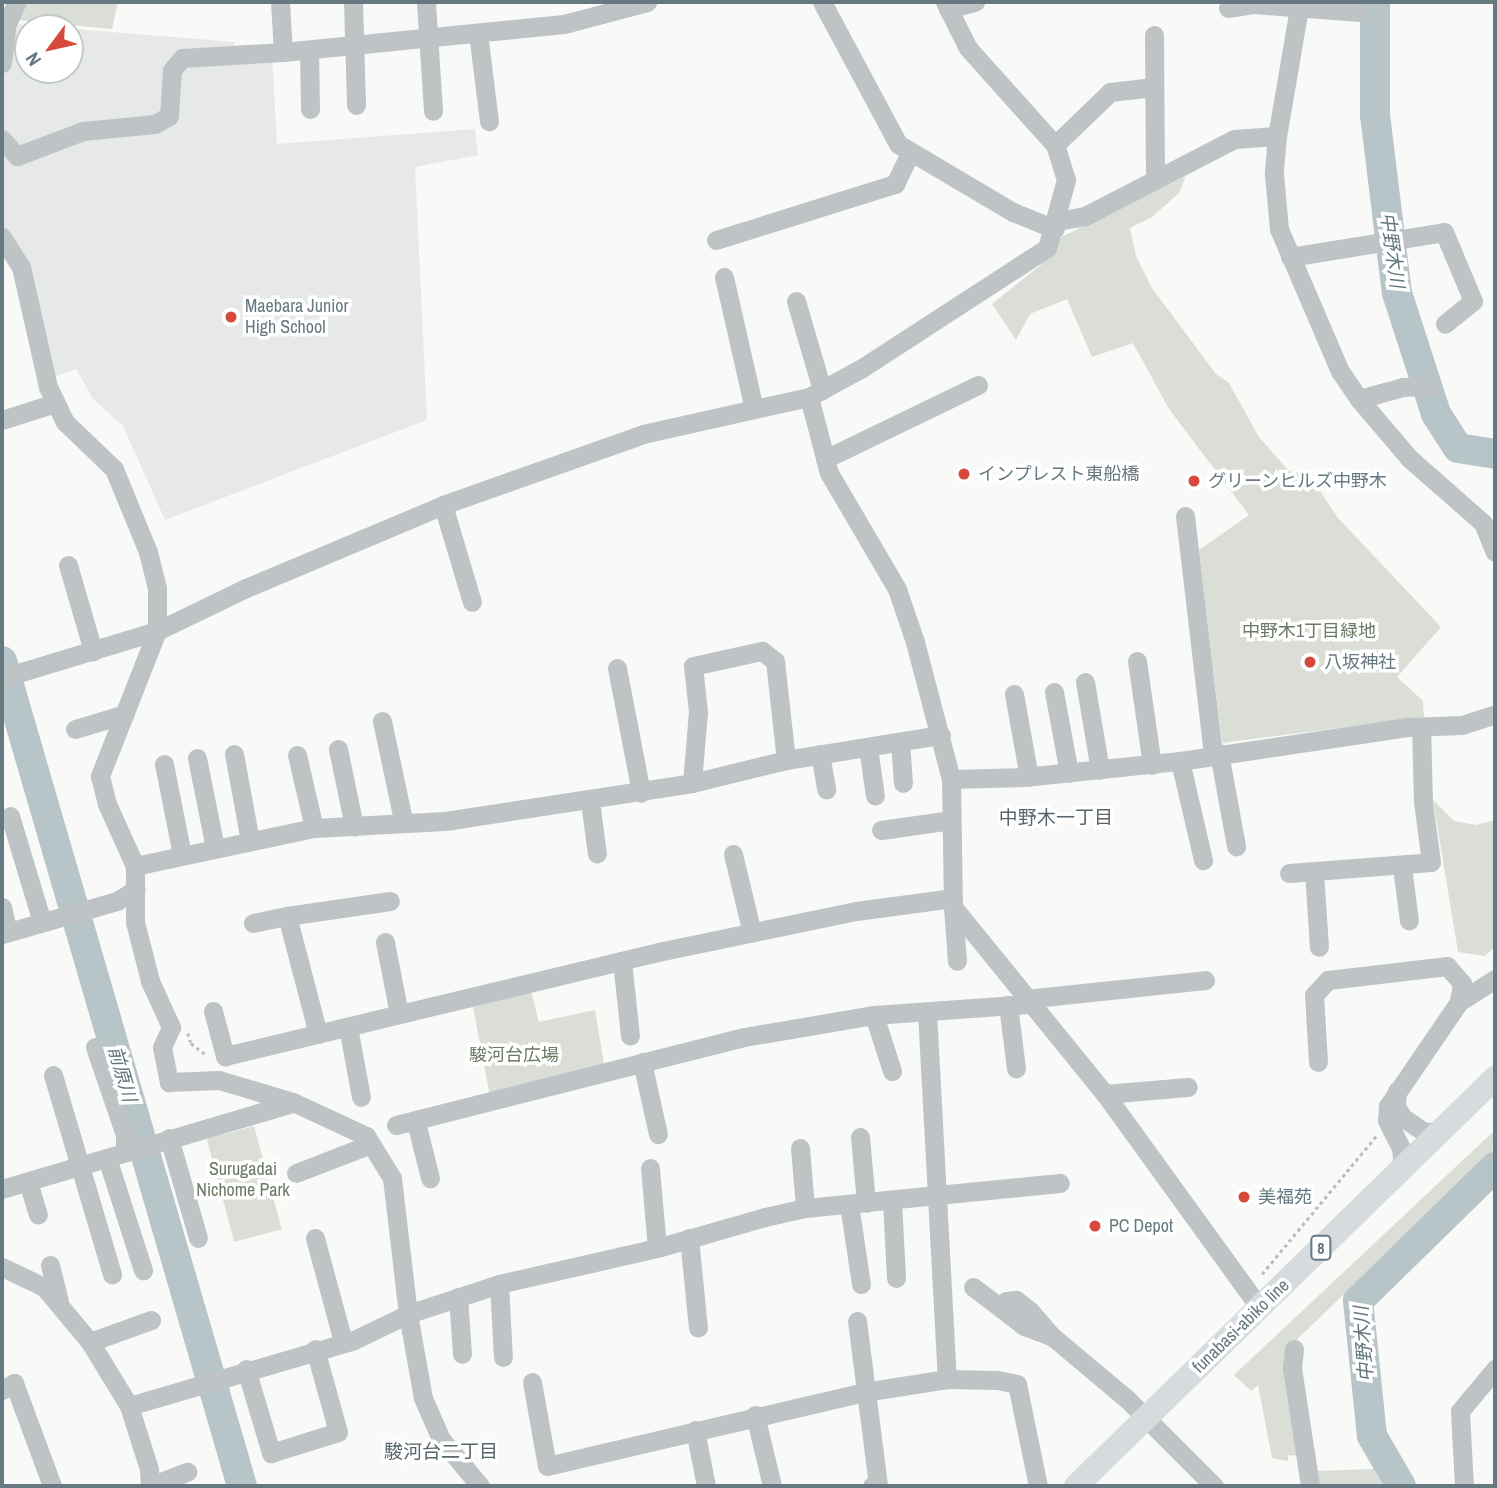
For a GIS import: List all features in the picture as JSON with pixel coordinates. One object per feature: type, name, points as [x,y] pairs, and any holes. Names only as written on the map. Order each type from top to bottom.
[{"type":"main road","name":"funabasi-abiko line","points":[[1076,1486],[1495,1078]]},
{"type":"street","points":[[2,62],[4,32],[17,2]]},
{"type":"street","points":[[280,2],[283,52]]},
{"type":"street","points":[[353,2],[356,105]]},
{"type":"street","points":[[426,2],[426,39],[433,111]]},
{"type":"street","points":[[2,139],[17,156],[83,131],[155,124],[169,116],[172,70],[182,58],[354,46],[564,24],[643,2]]},
{"type":"street","points":[[822,2],[877,111],[898,144],[1013,212],[1056,225],[1085,216],[1155,177],[1234,139],[1277,136]]},
{"type":"street","points":[[10,676],[157,631],[246,588],[443,505],[643,434],[816,394],[1047,248],[1056,225],[1066,180],[1055,145],[968,48],[946,5],[975,2]]},
{"type":"street","points":[[1228,8],[1254,4],[1300,4],[1360,12]]},
{"type":"street","points":[[1300,4],[1277,136],[1274,174],[1279,229],[1340,370],[1359,399],[1409,458],[1483,523],[1495,552]]},
{"type":"street","points":[[478,33],[489,121]]},
{"type":"street","points":[[1154,35],[1155,177]]},
{"type":"street","points":[[309,50],[310,109]]},
{"type":"street","points":[[1055,145],[1110,92],[1154,87]]},
{"type":"street","points":[[716,240],[895,184],[910,153]]},
{"type":"street","points":[[1290,257],[1444,232],[1473,301],[1445,324]]},
{"type":"street","points":[[2,237],[21,267],[55,403],[65,422],[114,469],[134,513],[157,589],[157,631],[100,776],[107,804],[135,866],[135,922],[150,981],[171,1027],[162,1046],[169,1082],[219,1080],[293,1102],[366,1136],[392,1178],[408,1314],[423,1398],[441,1439],[480,1486]]},
{"type":"street","points":[[724,276],[754,410]]},
{"type":"street","points":[[796,301],[816,394],[829,473],[897,589],[941,735],[951,779],[957,961]]},
{"type":"street","points":[[825,459],[978,385]]},
{"type":"street","points":[[1359,399],[1424,386]]},
{"type":"street","points":[[2,419],[55,403]]},
{"type":"street","points":[[443,505],[472,602]]},
{"type":"street","points":[[1185,516],[1216,753],[1236,846]]},
{"type":"street","points":[[68,565],[93,651]]},
{"type":"street","points":[[692,783],[698,712],[693,666],[762,651],[775,661],[786,760]]},
{"type":"street","points":[[1137,661],[1152,765]]},
{"type":"street","points":[[617,668],[640,793]]},
{"type":"street","points":[[1085,682],[1100,770]]},
{"type":"street","points":[[1054,692],[1069,773]]},
{"type":"street","points":[[1014,694],[1029,777]]},
{"type":"street","points":[[75,729],[125,714]]},
{"type":"street","points":[[951,779],[1029,777],[1152,765],[1216,753],[1462,725],[1495,714]]},
{"type":"street","points":[[382,721],[403,820]]},
{"type":"street","points":[[1289,873],[1402,867],[1431,862],[1432,844],[1423,803],[1422,728]]},
{"type":"street","points":[[135,866],[314,828],[403,820],[445,821],[640,793],[786,760],[941,735]]},
{"type":"street","points":[[900,742],[903,783]]},
{"type":"street","points":[[868,747],[875,796]]},
{"type":"street","points":[[338,749],[354,826]]},
{"type":"street","points":[[234,754],[250,841]]},
{"type":"street","points":[[820,754],[826,789]]},
{"type":"street","points":[[297,755],[314,828]]},
{"type":"street","points":[[197,758],[215,848]]},
{"type":"street","points":[[1181,761],[1203,859]]},
{"type":"street","points":[[164,764],[181,855]]},
{"type":"street","points":[[590,801],[597,854]]},
{"type":"street","points":[[10,816],[42,922]]},
{"type":"street","points":[[881,830],[951,820]]},
{"type":"street","points":[[733,853],[752,933]]},
{"type":"street","points":[[1402,867],[1409,921]]},
{"type":"street","points":[[1314,872],[1319,947]]},
{"type":"street","points":[[2,907],[5,933],[117,901],[136,889]]},
{"type":"street","points":[[253,923],[390,901]]},
{"type":"street","points":[[213,1011],[225,1056],[622,961],[752,933],[953,903]]},
{"type":"street","points":[[953,903],[1020,1003],[1105,1094],[1260,1308]]},
{"type":"street","points":[[288,916],[318,1034]]},
{"type":"street","points":[[385,942],[399,1014]]},
{"type":"street","points":[[622,961],[630,1036]]},
{"type":"street","points":[[1318,1062],[1314,995],[1328,980],[1447,966],[1462,983],[1459,1002]]},
{"type":"street","points":[[396,1125],[744,1037],[874,1015],[1020,1003],[1205,979]]},
{"type":"street","points":[[1403,1167],[1401,1149],[1387,1120],[1388,1106],[1459,1002],[1495,979]]},
{"type":"street","points":[[1016,1068],[1020,1003]]},
{"type":"street","points":[[928,1012],[940,1197],[947,1380]]},
{"type":"street","points":[[874,1015],[892,1071]]},
{"type":"street","points":[[348,1027],[361,1097]]},
{"type":"street","points":[[95,1046],[129,1150],[143,1270]]},
{"type":"street","points":[[642,1062],[657,1134]]},
{"type":"street","points":[[53,1075],[112,1274]]},
{"type":"street","points":[[1105,1094],[1188,1087]]},
{"type":"street","points":[[1398,1090],[1396,1106],[1402,1117],[1424,1132],[1441,1131]]},
{"type":"street","points":[[2,1189],[293,1102]]},
{"type":"street","points":[[416,1122],[430,1178]]},
{"type":"street","points":[[860,1137],[858,1204],[861,1284]]},
{"type":"street","points":[[169,1138],[198,1238]]},
{"type":"street","points":[[296,1173],[371,1144]]},
{"type":"street","points":[[800,1148],[805,1208]]},
{"type":"street","points":[[650,1168],[657,1248]]},
{"type":"street","points":[[28,1182],[38,1215]]},
{"type":"street","points":[[129,1406],[343,1342],[408,1314],[499,1283],[657,1248],[805,1208],[940,1197],[1060,1183]]},
{"type":"street","points":[[892,1201],[896,1278]]},
{"type":"street","points":[[315,1238],[343,1342]]},
{"type":"street","points":[[689,1238],[698,1328]]},
{"type":"street","points":[[50,1265],[59,1300]]},
{"type":"street","points":[[2,1267],[29,1276],[59,1300],[90,1342],[129,1406],[149,1469],[150,1486],[187,1472]]},
{"type":"street","points":[[499,1283],[503,1356]]},
{"type":"street","points":[[973,1287],[1002,1309],[1006,1301],[1016,1300],[1053,1337],[1147,1419],[1214,1486]]},
{"type":"street","points":[[458,1297],[462,1354]]},
{"type":"street","points":[[90,1342],[151,1320]]},
{"type":"street","points":[[857,1321],[878,1485],[872,1486]]},
{"type":"street","points":[[246,1369],[271,1452],[338,1432],[315,1349]]},
{"type":"street","points":[[1294,1349],[1292,1368],[1310,1486]]},
{"type":"street","points":[[1464,1486],[1460,1411],[1495,1369]]},
{"type":"street","points":[[532,1382],[547,1466],[755,1415],[864,1392],[947,1380],[1017,1384],[1038,1486]]},
{"type":"street","points":[[2,1390],[14,1384],[52,1486]]},
{"type":"street","points":[[755,1415],[772,1486]]},
{"type":"street","points":[[695,1430],[706,1486]]},
{"type":"path","points":[[187,1030],[202,1054],[225,1056]]},
{"type":"path","points":[[1260,1277],[1387,1120]]},
{"type":"shaded area","name":"Maebara Junior High School","points":[[14,26],[14,84],[84,84],[84,30],[234,42],[235,58],[272,54],[277,144],[475,129],[478,155],[415,167],[427,420],[165,520],[123,426],[93,399],[76,369],[54,377],[29,266],[2,225],[2,48]]},
{"type":"green space","points":[[23,2],[118,2],[112,29],[84,26],[84,14],[19,14]]},
{"type":"green space","name":"中野木1丁目緑地","points":[[1186,176],[1179,193],[1152,217],[1130,228],[1136,256],[1152,288],[1216,374],[1229,383],[1259,437],[1289,471],[1310,476],[1338,518],[1441,627],[1397,677],[1423,701],[1424,717],[1222,743],[1199,550],[1249,515],[1169,409],[1133,343],[1092,357],[1067,299],[1030,314],[1016,340],[992,304],[1042,264],[1057,239]]},
{"type":"green space","points":[[1433,800],[1454,821],[1476,825],[1495,820],[1495,947],[1485,956],[1458,952]]},
{"type":"green space","name":"駿河台広場","points":[[531,991],[539,1022],[595,1010],[604,1064],[490,1096],[473,1007]]},
{"type":"green space","name":"Surugadai Nichome Park","points":[[254,1126],[282,1229],[234,1242],[207,1139]]},
{"type":"green space","points":[[1495,1130],[1495,1149],[1286,1350],[1302,1456],[1288,1455],[1288,1461],[1272,1458],[1258,1385],[1251,1391],[1234,1375]]},
{"type":"green space","points":[[1374,1469],[1383,1486],[1316,1486],[1314,1471]]},
{"type":"waterway","name":"中野木川","points":[[1375,2],[1375,115],[1397,293],[1436,414],[1458,448],[1495,454]]},
{"type":"waterway","name":"前原川","points":[[2,661],[242,1486]]},
{"type":"waterway","name":"中野木川","points":[[1401,1486],[1372,1436],[1358,1301],[1495,1167]]},
{"type":"place","name":"Maebara Junior High School","points":[[231,317]]},
{"type":"place","name":"インプレスト東船橋","points":[[964,474]]},
{"type":"place","name":"グリーンヒルズ中野木","points":[[1194,481]]},
{"type":"place","name":"八坂神社","points":[[1310,662]]},
{"type":"place","name":"美福苑","points":[[1244,1197]]},
{"type":"place","name":"PC Depot","points":[[1095,1226]]},
{"type":"district","name":"中野木一丁目","points":[[1056,818]]},
{"type":"district","name":"駿河台二丁目","points":[[441,1452]]}]
